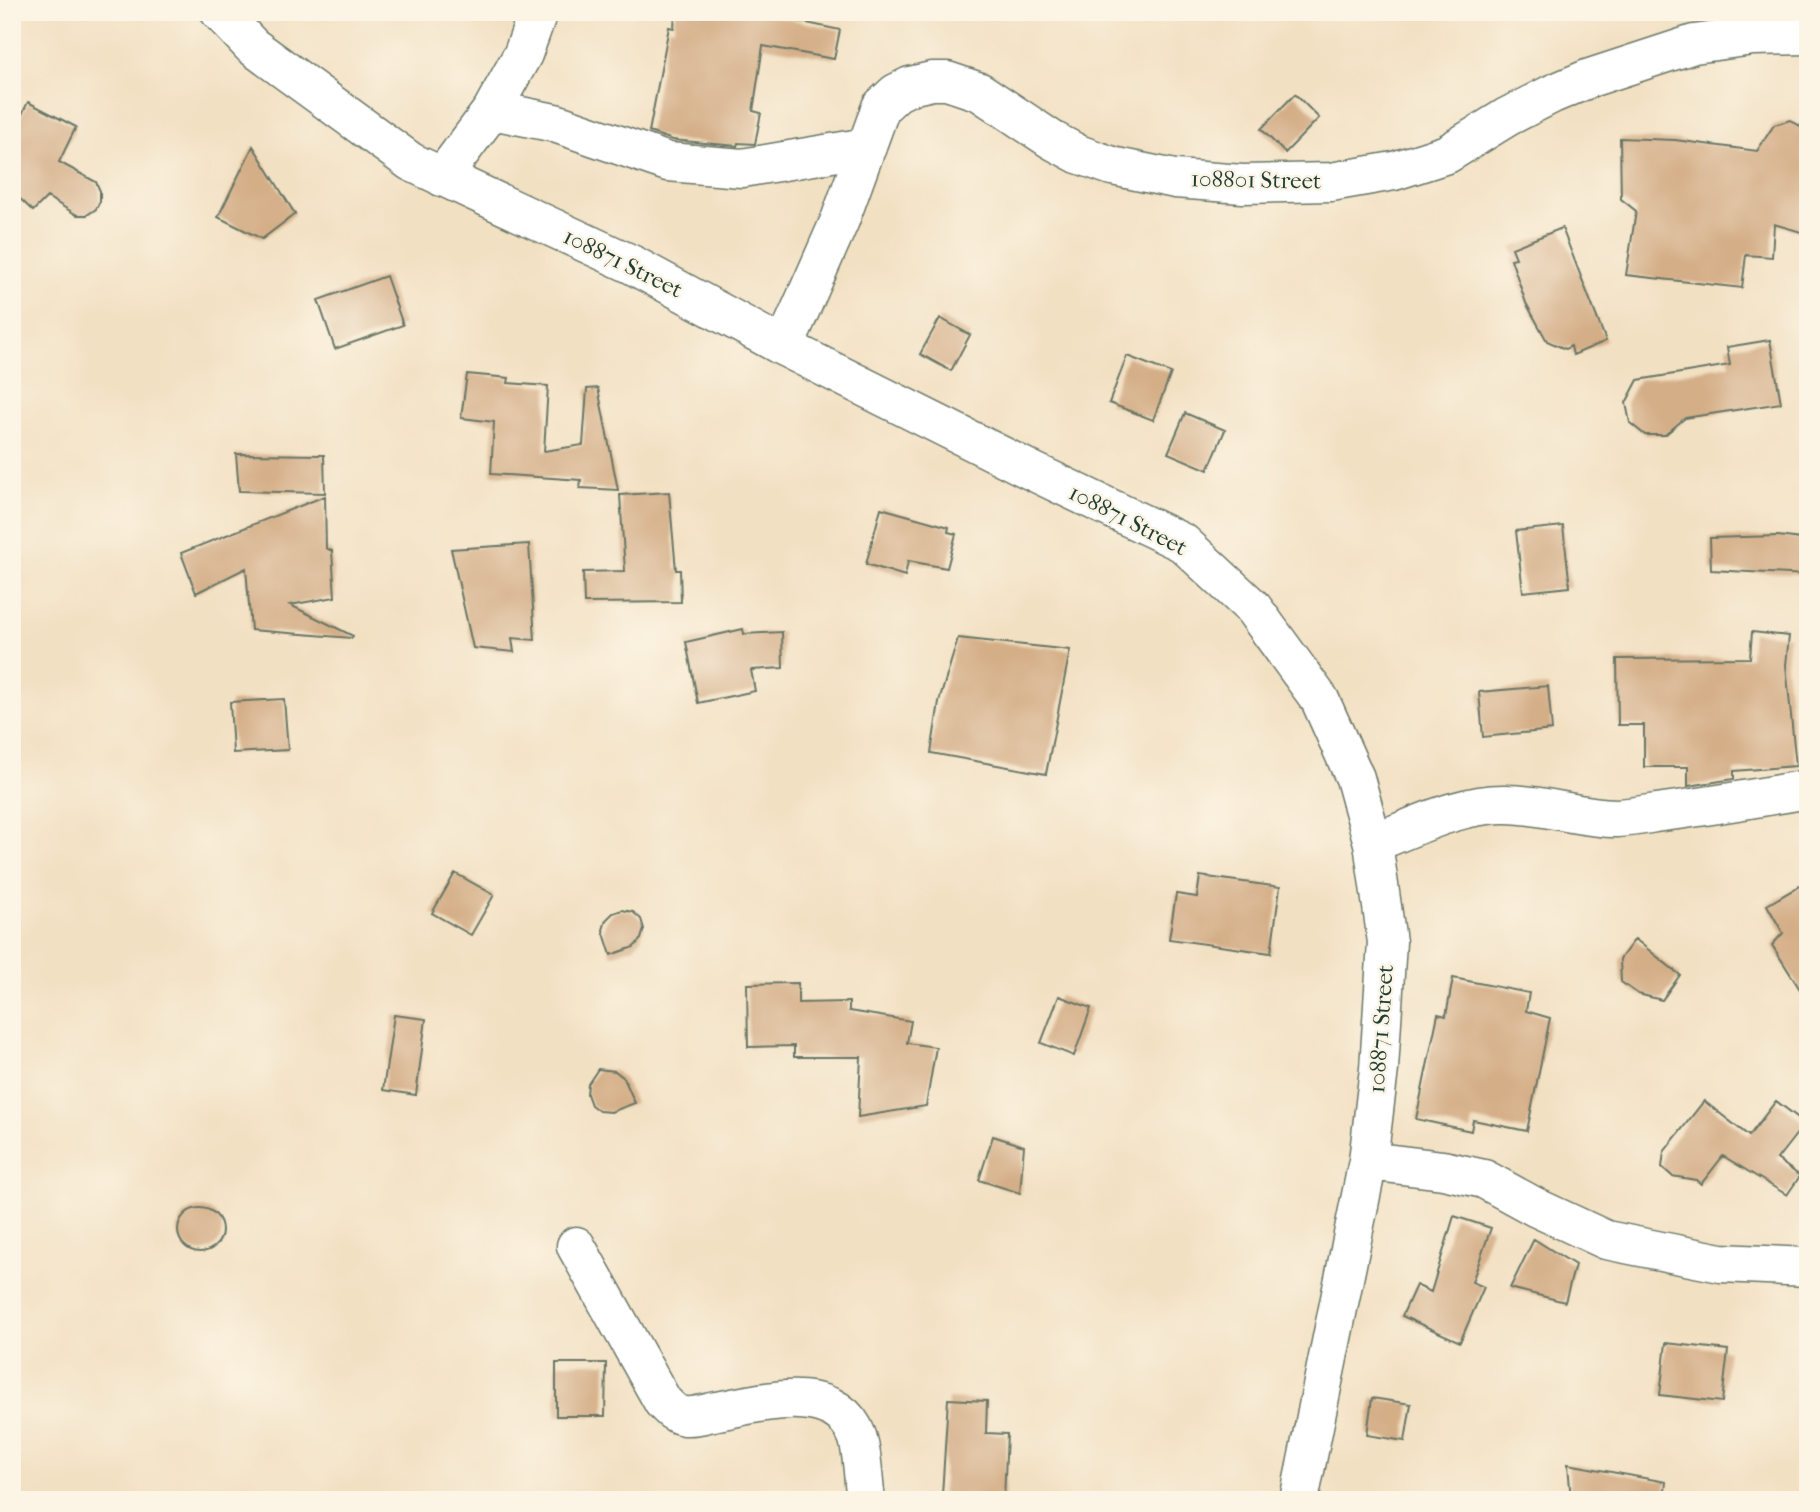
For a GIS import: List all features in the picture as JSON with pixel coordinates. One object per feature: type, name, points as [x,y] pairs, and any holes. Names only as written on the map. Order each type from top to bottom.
[{"type":"street","name":"108871 Street","points":[[220,12],[252,47],[411,162],[631,264],[784,347],[1183,543],[1253,608],[1320,700],[1355,778],[1373,843],[1387,942],[1379,1069],[1368,1161],[1299,1500]]},
{"type":"street","points":[[442,177],[492,110],[523,54],[538,12]]},
{"type":"street","name":"108801 Street","points":[[784,347],[840,220],[881,107],[896,93],[910,86],[932,80],[947,81],[980,92],[1052,141],[1112,166],[1175,179],[1243,184],[1331,182],[1394,172],[1447,154],[1507,117],[1552,94],[1590,78],[1694,44],[1753,36],[1808,36]]},
{"type":"street","points":[[492,110],[555,123],[668,162],[742,168],[867,147]]},
{"type":"street","points":[[1373,843],[1476,806],[1531,806],[1574,815],[1619,818],[1808,789]]},
{"type":"street","points":[[1368,1161],[1443,1170],[1484,1179],[1537,1208],[1606,1240],[1721,1263],[1808,1267]]},
{"type":"street","points":[[576,1246],[663,1402],[671,1410],[688,1417],[774,1401],[817,1402],[835,1408],[858,1437],[866,1500]]},
{"type":"building","points":[[675,12],[769,12],[769,15],[840,30],[834,59],[763,46],[753,111],[761,113],[755,144],[738,143],[737,146],[673,140],[649,132],[669,27],[674,28]]},
{"type":"building","points":[[1295,94],[1319,118],[1285,153],[1261,129]]},
{"type":"building","points":[[28,102],[76,127],[59,162],[96,182],[100,201],[96,209],[87,215],[77,215],[47,197],[33,211],[12,191],[12,134]]},
{"type":"building","points":[[1790,120],[1805,129],[1808,145],[1808,234],[1774,224],[1772,257],[1746,255],[1742,288],[1626,275],[1636,211],[1621,199],[1620,138],[1675,140],[1757,151],[1774,125]]},
{"type":"building","points":[[253,146],[295,214],[262,239],[218,217]]},
{"type":"building","points":[[1562,228],[1606,341],[1573,355],[1571,346],[1565,349],[1547,341],[1526,303],[1511,259],[1516,258],[1512,248]]},
{"type":"building","points":[[386,276],[403,325],[335,349],[318,300]]},
{"type":"building","points":[[940,318],[970,335],[951,371],[920,354]]},
{"type":"building","points":[[1770,340],[1781,403],[1685,418],[1665,435],[1645,435],[1630,423],[1626,403],[1638,380],[1730,365],[1727,347]]},
{"type":"building","points":[[1127,356],[1171,373],[1153,420],[1109,403]]},
{"type":"building","points":[[467,374],[509,378],[508,383],[548,386],[544,451],[583,445],[587,389],[598,388],[618,490],[580,488],[581,480],[491,474],[494,422],[461,418]]},
{"type":"building","points":[[1185,413],[1225,430],[1208,470],[1168,453]]},
{"type":"building","points":[[236,454],[324,455],[325,493],[239,491]]},
{"type":"building","points":[[669,492],[676,570],[680,570],[681,602],[584,603],[583,572],[625,571],[620,495]]},
{"type":"building","points":[[325,496],[326,548],[332,551],[335,597],[290,605],[353,636],[352,638],[251,630],[246,568],[196,593],[181,553]]},
{"type":"building","points":[[881,508],[949,527],[948,532],[956,534],[947,568],[908,561],[905,576],[866,564]]},
{"type":"building","points":[[1563,526],[1570,587],[1523,592],[1516,531]]},
{"type":"building","points":[[1778,536],[1808,540],[1808,575],[1711,570],[1710,538]]},
{"type":"building","points":[[529,544],[535,640],[512,638],[514,652],[473,648],[451,549]]},
{"type":"building","points":[[743,629],[744,634],[782,632],[783,668],[751,670],[755,691],[698,703],[686,642]]},
{"type":"building","points":[[1752,632],[1789,636],[1786,665],[1796,766],[1734,771],[1734,779],[1688,786],[1688,767],[1644,767],[1644,725],[1618,725],[1617,659],[1750,658]]},
{"type":"building","points":[[958,638],[1070,650],[1046,774],[931,753],[939,702]]},
{"type":"building","points":[[1548,686],[1552,730],[1483,737],[1479,692]]},
{"type":"building","points":[[284,699],[288,750],[233,753],[230,702]]},
{"type":"building","points":[[455,873],[494,895],[471,935],[432,913]]},
{"type":"building","points":[[1200,876],[1280,887],[1271,953],[1169,939],[1176,894],[1197,897]]},
{"type":"building","points":[[1808,881],[1808,1002],[1772,945],[1783,933],[1767,905]]},
{"type":"building","points":[[622,910],[633,912],[641,919],[644,929],[641,939],[634,947],[611,955],[603,930],[606,920],[613,913]]},
{"type":"building","points":[[1635,939],[1680,975],[1662,1000],[1638,994],[1621,982],[1620,959]]},
{"type":"building","points":[[1453,978],[1529,993],[1526,1011],[1550,1018],[1527,1131],[1473,1120],[1471,1131],[1416,1119],[1438,1014],[1446,1016]]},
{"type":"building","points":[[798,983],[798,1003],[849,1002],[849,1011],[911,1021],[907,1043],[936,1047],[926,1106],[858,1117],[861,1057],[794,1057],[794,1046],[748,1047],[747,984]]},
{"type":"building","points":[[1059,996],[1091,1008],[1074,1056],[1041,1043]]},
{"type":"building","points":[[394,1015],[426,1019],[416,1095],[383,1090]]},
{"type":"building","points":[[598,1069],[615,1071],[624,1078],[635,1103],[611,1112],[599,1111],[591,1105],[587,1094],[588,1084]]},
{"type":"building","points":[[1704,1101],[1749,1136],[1776,1101],[1805,1123],[1777,1159],[1800,1176],[1787,1195],[1723,1156],[1701,1184],[1696,1180],[1672,1176],[1662,1167],[1664,1152]]},
{"type":"building","points":[[993,1136],[1024,1146],[1020,1193],[979,1180]]},
{"type":"building","points":[[200,1208],[216,1214],[222,1230],[216,1246],[200,1252],[184,1246],[178,1230],[184,1214]]},
{"type":"building","points":[[1454,1216],[1491,1228],[1472,1282],[1484,1287],[1460,1342],[1402,1316],[1416,1285],[1431,1292]]},
{"type":"building","points":[[1534,1239],[1575,1265],[1565,1302],[1510,1288]]},
{"type":"building","points":[[1666,1343],[1728,1350],[1722,1402],[1660,1395]]},
{"type":"building","points":[[556,1363],[606,1363],[605,1416],[556,1416]]},
{"type":"building","points":[[1372,1398],[1411,1404],[1405,1441],[1367,1435]]},
{"type":"building","points":[[948,1399],[987,1401],[986,1433],[1007,1434],[1004,1499],[942,1495]]},
{"type":"building","points":[[1568,1464],[1666,1482],[1664,1500],[1571,1500]]}]
